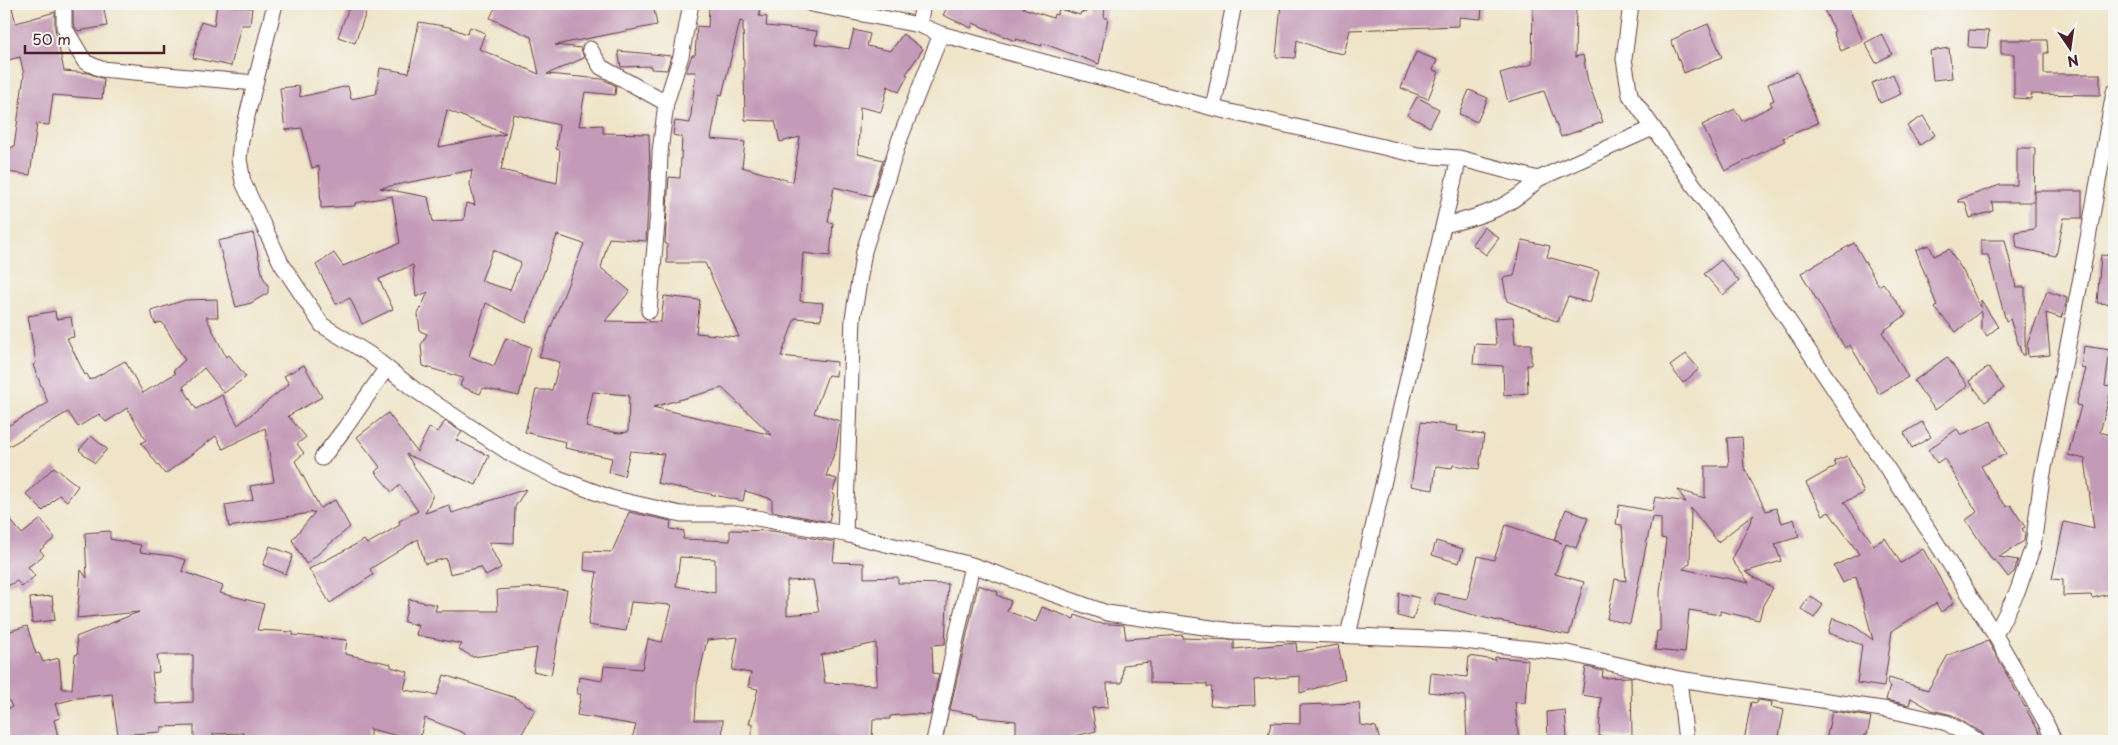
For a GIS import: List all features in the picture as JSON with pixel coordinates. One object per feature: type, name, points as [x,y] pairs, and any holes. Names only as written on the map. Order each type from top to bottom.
[{"type":"street","points":[[64,4],[64,27],[84,62],[101,69],[255,83]]},
{"type":"street","points":[[275,4],[241,140],[239,159],[243,182],[281,263],[322,325],[369,354],[386,368],[511,454],[558,478],[611,498],[681,514],[734,514],[845,534],[972,565],[1107,613],[1232,631],[1455,640],[1567,653],[1680,679],[1889,710],[1947,722],[1977,741]]},
{"type":"street","points":[[649,311],[660,152],[666,103],[681,56],[691,4]]},
{"type":"street","points":[[811,4],[919,25],[941,34],[1212,108],[1418,154],[1460,158],[1538,179]]},
{"type":"street","points":[[919,25],[923,4]]},
{"type":"street","points":[[1212,108],[1234,4]]},
{"type":"street","points":[[1626,5],[1624,59],[1630,95],[1774,298],[1927,528],[1995,635],[2045,721],[2054,741]]},
{"type":"street","points":[[845,534],[852,318],[864,251],[887,176],[941,34]]},
{"type":"street","points":[[590,49],[601,67],[666,103]]},
{"type":"street","points":[[1995,635],[2018,590],[2033,546],[2042,478],[2080,283],[2114,92]]},
{"type":"street","points":[[1444,225],[1472,219],[1502,207],[1518,199],[1538,179],[1653,128]]},
{"type":"street","points":[[1348,635],[1460,158]]},
{"type":"street","points":[[322,458],[346,428],[386,368]]},
{"type":"street","points":[[934,741],[972,565]]},
{"type":"street","points":[[1680,679],[1686,741]]},
{"type":"building","points":[[4,4],[11,4],[16,23],[55,12],[55,28],[64,71],[88,73],[104,79],[102,99],[53,95],[49,125],[37,124],[30,175],[7,172],[11,147],[14,147],[24,75],[20,57],[4,61]]},
{"type":"building","points":[[103,4],[107,26],[78,31],[73,24],[73,7]]},
{"type":"building","points":[[217,4],[252,8],[250,25],[241,25],[231,66],[193,58],[201,22],[214,26]]},
{"type":"building","points":[[350,4],[369,4],[355,43],[338,37]]},
{"type":"building","points":[[497,4],[653,4],[657,25],[555,45],[581,48],[584,58],[547,74],[602,79],[616,86],[615,95],[585,92],[579,126],[603,125],[603,133],[649,134],[650,175],[646,241],[609,238],[601,268],[630,291],[605,321],[661,322],[664,296],[700,300],[696,333],[739,337],[705,263],[667,263],[667,244],[665,243],[669,177],[680,178],[682,137],[673,135],[675,121],[690,123],[696,72],[686,72],[692,55],[695,55],[697,26],[708,27],[709,4],[761,4],[759,16],[767,17],[766,26],[817,31],[815,44],[849,49],[854,30],[870,34],[867,46],[891,51],[903,34],[923,49],[906,74],[908,75],[899,92],[888,86],[881,112],[860,107],[858,154],[883,160],[872,196],[834,187],[828,222],[833,223],[830,256],[803,253],[800,301],[823,303],[821,320],[795,318],[781,356],[837,362],[836,376],[828,375],[814,413],[840,421],[836,448],[826,476],[837,479],[832,494],[834,495],[829,522],[772,511],[772,499],[745,491],[743,501],[657,483],[664,454],[630,451],[624,476],[609,472],[612,458],[565,448],[566,442],[525,432],[536,390],[552,390],[560,362],[539,357],[584,244],[557,235],[526,323],[486,303],[469,356],[494,366],[506,338],[531,347],[519,396],[483,388],[480,394],[460,386],[463,378],[423,366],[421,345],[427,334],[420,331],[418,314],[428,292],[416,297],[413,265],[379,279],[393,309],[362,324],[350,298],[336,304],[316,265],[334,253],[343,266],[400,243],[392,196],[355,203],[355,206],[321,208],[319,166],[312,168],[302,128],[285,130],[280,88],[299,86],[300,97],[348,86],[351,99],[376,94],[380,68],[409,73],[419,22],[449,27],[467,34],[470,27],[485,33],[479,49],[539,74],[531,37],[490,18]],"holes":[[[740,21],[743,22],[745,120],[775,121],[780,142],[800,137],[793,182],[742,167],[745,142],[711,139],[719,94],[722,95]],[[447,110],[506,134],[439,147]],[[513,114],[559,125],[556,149],[560,150],[557,183],[501,170]],[[472,170],[470,184],[475,205],[466,203],[464,220],[433,222],[428,197],[380,188]],[[493,250],[521,262],[510,290],[481,281]],[[722,388],[772,435],[653,407]],[[593,392],[629,395],[628,432],[619,433],[586,427]]]},
{"type":"building","points":[[949,4],[1025,4],[1023,8],[1053,18],[1054,14],[1057,15],[1059,9],[1080,15],[1081,12],[1086,13],[1087,4],[1105,4],[1104,18],[1108,18],[1099,64],[1042,43],[1042,46],[1016,39],[1015,41],[973,23],[971,28],[943,15]]},
{"type":"building","points":[[1281,4],[1482,4],[1481,19],[1459,17],[1459,26],[1350,30],[1344,54],[1323,50],[1297,40],[1295,58],[1276,57]]},
{"type":"building","points":[[1533,4],[1576,4],[1575,57],[1583,55],[1588,82],[1603,122],[1561,137],[1544,91],[1508,102],[1500,73],[1532,64]]},
{"type":"building","points":[[1821,4],[1847,4],[1863,41],[1841,51],[1833,32],[1835,31]]},
{"type":"building","points":[[1708,24],[1722,57],[1684,73],[1671,40]]},
{"type":"building","points":[[1969,30],[1989,31],[1987,48],[1968,47]]},
{"type":"building","points":[[1882,34],[1892,54],[1876,63],[1865,43]]},
{"type":"building","points":[[2001,40],[2047,40],[2048,53],[2044,53],[2044,74],[2100,74],[2100,95],[2031,94],[2031,99],[2014,98],[2014,54],[2001,54]]},
{"type":"building","points":[[1949,48],[1952,78],[1933,80],[1930,51]]},
{"type":"building","points":[[618,51],[671,56],[667,70],[651,69],[651,66],[621,67]]},
{"type":"building","points":[[1416,52],[1437,60],[1433,70],[1439,72],[1428,99],[1401,88]]},
{"type":"building","points":[[1797,72],[1818,123],[1783,138],[1785,141],[1725,171],[1702,125],[1735,109],[1742,121],[1772,106],[1770,102],[1774,100],[1768,84]]},
{"type":"building","points":[[1893,74],[1901,94],[1880,103],[1872,83]]},
{"type":"building","points":[[1469,90],[1488,98],[1477,122],[1459,114]]},
{"type":"building","points":[[1417,97],[1439,109],[1430,127],[1407,115]]},
{"type":"building","points":[[1923,116],[1935,135],[1920,145],[1907,126]]},
{"type":"building","points":[[2017,148],[2035,148],[2034,202],[1992,202],[1993,211],[1970,218],[1965,202],[1958,202],[1958,200],[2000,185],[2017,185]]},
{"type":"building","points":[[2035,191],[2082,191],[2082,218],[2064,218],[2056,256],[2017,248],[2015,232],[2035,229]]},
{"type":"building","points":[[1484,227],[1499,238],[1486,255],[1472,244]]},
{"type":"building","points":[[253,233],[263,277],[268,285],[268,293],[251,303],[236,307],[218,241]]},
{"type":"building","points":[[1522,240],[1550,246],[1547,257],[1599,271],[1590,303],[1568,297],[1558,322],[1507,301],[1503,278],[1514,276]]},
{"type":"building","points":[[1981,240],[2005,240],[2016,287],[2025,287],[2025,355],[2022,355],[2010,319],[2006,321],[1988,255],[1981,255]]},
{"type":"building","points":[[1854,243],[1879,286],[1883,283],[1906,315],[1882,332],[1908,377],[1879,394],[1850,345],[1845,348],[1801,273]]},
{"type":"building","points":[[1929,245],[1934,256],[1949,249],[1963,271],[1981,308],[1981,300],[1998,327],[1987,336],[1981,328],[1981,311],[1956,332],[1935,308],[1937,306],[1916,250]]},
{"type":"building","points":[[2101,255],[2114,256],[2114,304],[2097,303]]},
{"type":"building","points":[[1721,260],[1739,281],[1723,295],[1704,274]]},
{"type":"building","points":[[2047,291],[2067,298],[2066,304],[2061,318],[2046,313],[2050,355],[2028,357],[2027,345]]},
{"type":"building","points":[[217,299],[218,317],[206,317],[226,357],[229,355],[246,377],[224,393],[204,368],[183,387],[196,409],[222,395],[238,425],[289,384],[284,376],[304,365],[322,397],[288,416],[306,437],[297,444],[304,453],[295,461],[320,508],[335,500],[350,527],[306,564],[292,540],[315,512],[229,527],[225,505],[253,500],[250,486],[274,482],[265,428],[223,449],[216,436],[165,474],[141,443],[146,440],[127,408],[106,422],[99,414],[78,427],[68,412],[4,449],[4,428],[48,403],[33,365],[36,363],[28,316],[55,311],[56,319],[71,317],[74,337],[67,338],[85,375],[87,374],[90,380],[125,361],[143,393],[176,373],[173,371],[185,360],[162,322],[155,324],[151,311],[185,300]]},
{"type":"building","points":[[1513,317],[1515,344],[1531,344],[1531,365],[1527,365],[1528,393],[1504,395],[1503,366],[1473,364],[1475,344],[1496,345],[1494,318]]},
{"type":"building","points":[[2084,346],[2110,350],[2105,386],[2112,387],[2100,432],[2114,436],[2112,466],[2114,482],[2114,593],[2092,598],[2091,595],[2063,596],[2063,580],[2052,579],[2064,522],[2094,529],[2085,459],[2068,455],[2081,406],[2076,405],[2086,369],[2081,368]]},
{"type":"building","points":[[1686,354],[1699,369],[1683,383],[1670,366]]},
{"type":"building","points":[[1947,357],[1968,386],[1935,410],[1914,381]]},
{"type":"building","points":[[1988,367],[2004,388],[1985,402],[1969,381]]},
{"type":"building","points":[[388,413],[417,452],[429,428],[438,432],[445,421],[462,432],[456,440],[489,456],[476,485],[406,454],[433,495],[425,513],[449,505],[452,513],[526,489],[515,507],[514,543],[488,542],[501,568],[486,576],[481,567],[450,574],[446,558],[425,564],[418,539],[370,569],[373,575],[330,603],[309,569],[364,540],[367,544],[400,525],[399,521],[418,511],[400,485],[392,492],[375,472],[380,467],[357,437]]},
{"type":"building","points":[[1991,421],[2006,454],[1981,466],[1999,498],[2007,507],[2011,505],[2025,527],[2022,529],[2025,533],[2024,541],[1999,557],[2018,560],[2014,572],[2008,577],[1995,560],[1993,561],[1966,520],[1977,512],[1944,458],[1937,463],[1928,450],[1957,429],[1961,435]]},
{"type":"building","points":[[1421,422],[1458,426],[1457,431],[1484,435],[1479,469],[1453,465],[1452,468],[1436,466],[1433,490],[1411,486]]},
{"type":"building","points":[[1922,422],[1931,437],[1912,448],[1904,433]]},
{"type":"building","points":[[91,436],[107,449],[95,463],[79,450]]},
{"type":"building","points":[[1742,437],[1744,467],[1766,511],[1776,508],[1782,523],[1794,519],[1799,537],[1775,544],[1781,561],[1745,572],[1773,588],[1763,605],[1759,620],[1720,611],[1720,615],[1689,610],[1685,653],[1655,650],[1657,631],[1660,631],[1660,593],[1666,539],[1661,538],[1661,518],[1652,517],[1630,624],[1607,619],[1615,579],[1626,581],[1622,525],[1616,524],[1619,505],[1652,511],[1655,497],[1686,502],[1678,490],[1705,498],[1705,466],[1729,466],[1727,438]],"holes":[[[1691,508],[1718,542],[1754,514],[1732,560],[1749,583],[1683,569],[1690,563]]]},
{"type":"building","points":[[1847,456],[1864,493],[1844,502],[1874,545],[1885,538],[1901,563],[1923,549],[1954,603],[1941,612],[1936,603],[1892,631],[1884,687],[1857,683],[1862,645],[1828,633],[1833,618],[1854,626],[1873,640],[1856,576],[1843,583],[1834,566],[1859,554],[1829,512],[1823,515],[1806,483],[1836,466],[1834,461]]},
{"type":"building","points":[[54,467],[78,486],[67,501],[59,495],[43,511],[26,494]]},
{"type":"building","points":[[1566,509],[1588,518],[1576,548],[1566,544],[1555,574],[1584,582],[1569,635],[1489,619],[1434,604],[1437,593],[1467,599],[1478,556],[1494,560],[1506,525],[1562,543],[1554,540]]},
{"type":"building","points":[[4,512],[22,534],[41,519],[55,538],[40,550],[44,555],[28,567],[35,576],[22,587],[17,581],[4,588]]},
{"type":"building","points":[[629,512],[671,521],[670,529],[684,531],[683,539],[730,541],[730,530],[773,531],[835,542],[833,562],[864,563],[864,578],[898,577],[898,583],[948,584],[945,644],[932,645],[933,673],[939,674],[930,715],[912,714],[890,716],[890,719],[873,719],[872,741],[752,741],[752,724],[749,724],[758,689],[748,687],[751,673],[732,670],[738,637],[707,640],[697,685],[695,720],[723,720],[722,741],[631,741],[636,725],[577,715],[581,694],[577,694],[579,677],[602,681],[604,666],[642,669],[648,639],[662,642],[672,605],[631,602],[626,631],[588,625],[597,572],[584,570],[585,551],[612,552]],"holes":[[[680,557],[715,559],[715,593],[676,586]],[[813,580],[819,612],[787,615],[787,581]],[[876,643],[877,685],[825,683],[821,655]]]},
{"type":"building","points":[[110,531],[110,539],[141,545],[140,552],[172,556],[186,560],[182,571],[223,586],[220,593],[264,604],[257,630],[293,632],[293,635],[347,640],[345,654],[391,664],[391,667],[408,672],[404,690],[437,695],[444,675],[516,698],[535,710],[518,741],[465,741],[466,736],[464,733],[425,718],[419,741],[370,729],[370,741],[243,741],[243,733],[213,734],[213,741],[194,741],[194,726],[161,727],[161,732],[118,735],[112,694],[77,698],[55,704],[60,718],[54,720],[59,741],[9,741],[4,710],[12,707],[4,691],[4,633],[27,626],[36,654],[39,653],[43,662],[59,658],[62,689],[72,689],[75,655],[78,654],[76,637],[139,612],[77,618],[81,570],[87,578],[85,533]],"holes":[[[157,655],[193,655],[193,702],[156,704],[152,673],[159,672]]]},
{"type":"building","points":[[1436,541],[1463,549],[1459,563],[1432,555]]},
{"type":"building","points":[[270,546],[293,555],[286,574],[263,565]]},
{"type":"building","points":[[978,585],[998,592],[997,595],[1011,601],[1007,611],[1036,622],[1042,607],[1074,619],[1075,615],[1096,623],[1124,625],[1126,639],[1183,635],[1183,638],[1234,640],[1234,649],[1296,643],[1297,652],[1338,645],[1345,679],[1300,693],[1300,676],[1254,680],[1255,705],[1210,705],[1212,687],[1207,687],[1207,684],[1150,683],[1150,662],[1123,665],[1122,683],[1107,683],[1108,707],[1092,708],[1096,731],[1054,741],[1016,741],[1016,721],[978,717],[978,715],[950,710]]},
{"type":"building","points":[[539,587],[567,590],[551,675],[533,671],[537,648],[473,657],[459,649],[462,644],[416,635],[418,625],[404,622],[409,599],[437,605],[435,611],[498,611],[497,590]]},
{"type":"building","points":[[1399,593],[1419,598],[1413,620],[1398,616]]},
{"type":"building","points":[[52,596],[55,620],[32,623],[30,598]]},
{"type":"building","points":[[1810,596],[1823,605],[1814,618],[1801,609]]},
{"type":"building","points":[[1988,641],[2044,741],[1986,741],[1982,733],[1952,715],[1932,710],[1911,698],[1909,705],[1886,700],[1890,686],[1887,684],[1889,678],[1928,690],[1948,655]]},
{"type":"building","points":[[1469,656],[1495,660],[1495,657],[1528,660],[1525,703],[1515,702],[1519,741],[1467,741],[1465,696],[1429,692],[1431,673],[1467,677]]},
{"type":"building","points":[[1586,667],[1603,671],[1602,678],[1631,677],[1632,737],[1599,736],[1601,698],[1582,695]]},
{"type":"building","points":[[1758,700],[1772,702],[1771,707],[1784,710],[1778,741],[1744,741],[1751,702],[1757,703]]},
{"type":"building","points":[[1359,703],[1361,725],[1376,727],[1380,741],[1267,741],[1271,723],[1300,724],[1300,705]]},
{"type":"building","points":[[1565,710],[1567,738],[1548,740],[1547,712]]},
{"type":"building","points":[[1832,711],[1871,717],[1864,741],[1826,741]]}]
